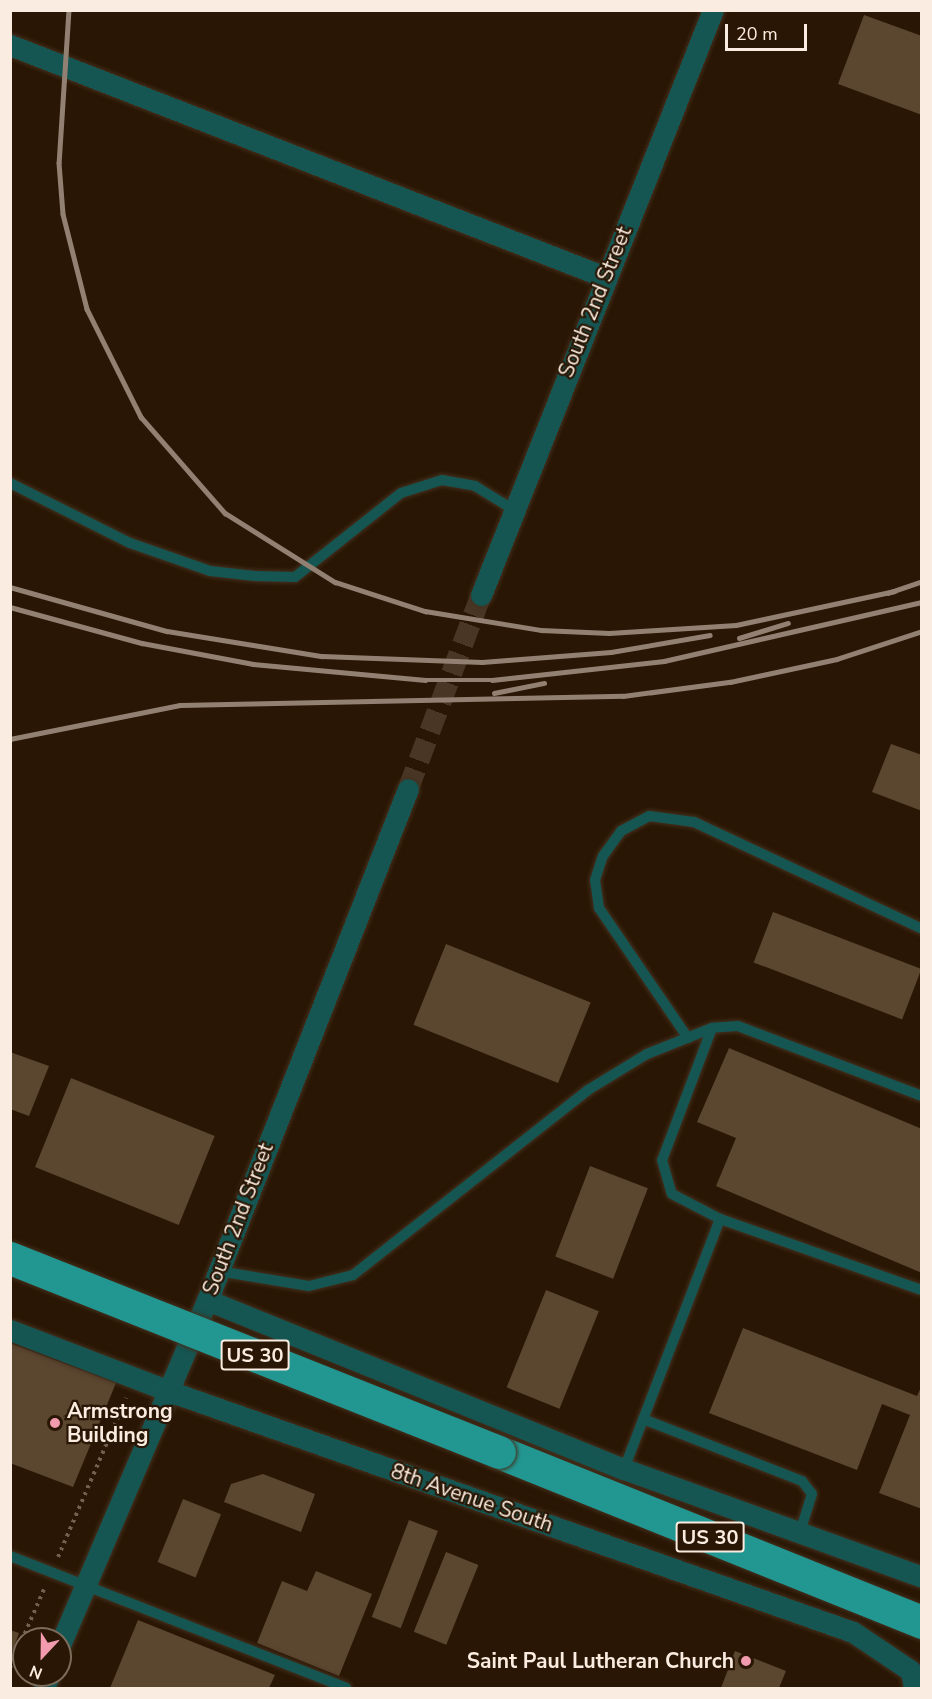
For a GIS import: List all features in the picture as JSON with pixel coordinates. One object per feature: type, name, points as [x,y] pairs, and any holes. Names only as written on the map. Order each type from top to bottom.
[{"type":"highway","name":"US 30","points":[[10,1258],[921,1622]]},
{"type":"street","name":"South 2nd Street","points":[[481,595],[605,277],[713,10]]},
{"type":"street","points":[[10,45],[605,277]]},
{"type":"street","name":"South 2nd Street","points":[[67,1627],[166,1390],[207,1300],[408,789]]},
{"type":"street","points":[[207,1300],[624,1469],[799,1535],[921,1577]]},
{"type":"street","name":"8th Avenue South","points":[[10,1330],[166,1390],[853,1632],[911,1671],[914,1689]]},
{"type":"lane","points":[[10,483],[130,543],[210,571],[255,576],[295,577],[401,493],[442,480],[475,486],[514,510]]},
{"type":"lane","points":[[688,1038],[599,908],[595,880],[603,856],[621,831],[649,816],[694,822],[921,929]]},
{"type":"lane","points":[[218,1271],[309,1286],[354,1275],[588,1090],[647,1054],[712,1028],[738,1026],[921,1096]]},
{"type":"lane","points":[[712,1028],[662,1160],[672,1194],[720,1220],[921,1290]]},
{"type":"lane","points":[[624,1469],[720,1220]]},
{"type":"lane","points":[[643,1419],[802,1481],[812,1494],[799,1535]]},
{"type":"lane","points":[[10,1556],[346,1689]]},
{"type":"path","points":[[10,1668],[134,1378]]},
{"type":"building","points":[[864,15],[922,36],[922,115],[838,84]]},
{"type":"building","points":[[891,744],[922,755],[922,811],[872,792]]},
{"type":"building","points":[[773,912],[921,969],[902,1019],[754,962]]},
{"type":"building","points":[[446,944],[591,1002],[558,1083],[413,1025]]},
{"type":"building","points":[[729,1048],[922,1129],[922,1273],[716,1186],[736,1138],[697,1122]]},
{"type":"building","points":[[10,1052],[49,1066],[29,1116],[10,1109]]},
{"type":"building","points":[[71,1078],[215,1136],[179,1225],[35,1167]]},
{"type":"building","points":[[590,1166],[648,1188],[613,1279],[555,1257]]},
{"type":"building","points":[[546,1290],[599,1311],[560,1409],[507,1387]]},
{"type":"building","points":[[743,1328],[917,1396],[922,1385],[922,1509],[879,1493],[910,1415],[882,1404],[857,1470],[709,1413]]},
{"type":"building","name":"Armstrong Building","points":[[10,1343],[116,1383],[73,1487],[10,1463]]},
{"type":"building","points":[[263,1474],[315,1494],[301,1532],[224,1502],[231,1484]]},
{"type":"building","points":[[183,1499],[221,1514],[196,1577],[158,1562]]},
{"type":"building","points":[[409,1520],[438,1531],[401,1628],[372,1617]]},
{"type":"building","points":[[446,1552],[478,1565],[446,1645],[414,1632]]},
{"type":"building","points":[[316,1571],[372,1594],[339,1676],[257,1643],[282,1581],[307,1591]]},
{"type":"building","points":[[138,1620],[275,1675],[269,1688],[110,1688]]},
{"type":"building","points":[[10,1630],[12,1631],[12,1652],[10,1655]]},
{"type":"building","name":"Saint Paul Lutheran Church","points":[[735,1651],[786,1671],[779,1688],[721,1688]]},
{"type":"tunnel","points":[[408,789],[481,595]]},
{"type":"railway","points":[[69,10],[59,163],[63,214],[87,309],[141,417],[225,513],[335,582],[425,611],[541,630],[609,633],[736,625],[894,591]]},
{"type":"railway","points":[[888,593],[922,581]]},
{"type":"railway","points":[[10,587],[167,631],[322,656],[482,662],[611,652],[710,635]]},
{"type":"railway","points":[[10,607],[142,643],[253,664],[425,680],[492,680],[664,661],[922,602]]},
{"type":"railway","points":[[739,638],[788,623]]},
{"type":"railway","points":[[10,739],[180,705],[623,696],[730,682],[837,659],[922,631]]},
{"type":"railway","points":[[494,693],[544,683]]},
{"type":"place","name":"Armstrong Building","points":[[55,1423]]},
{"type":"place","name":"Saint Paul Lutheran Church","points":[[746,1661]]}]
